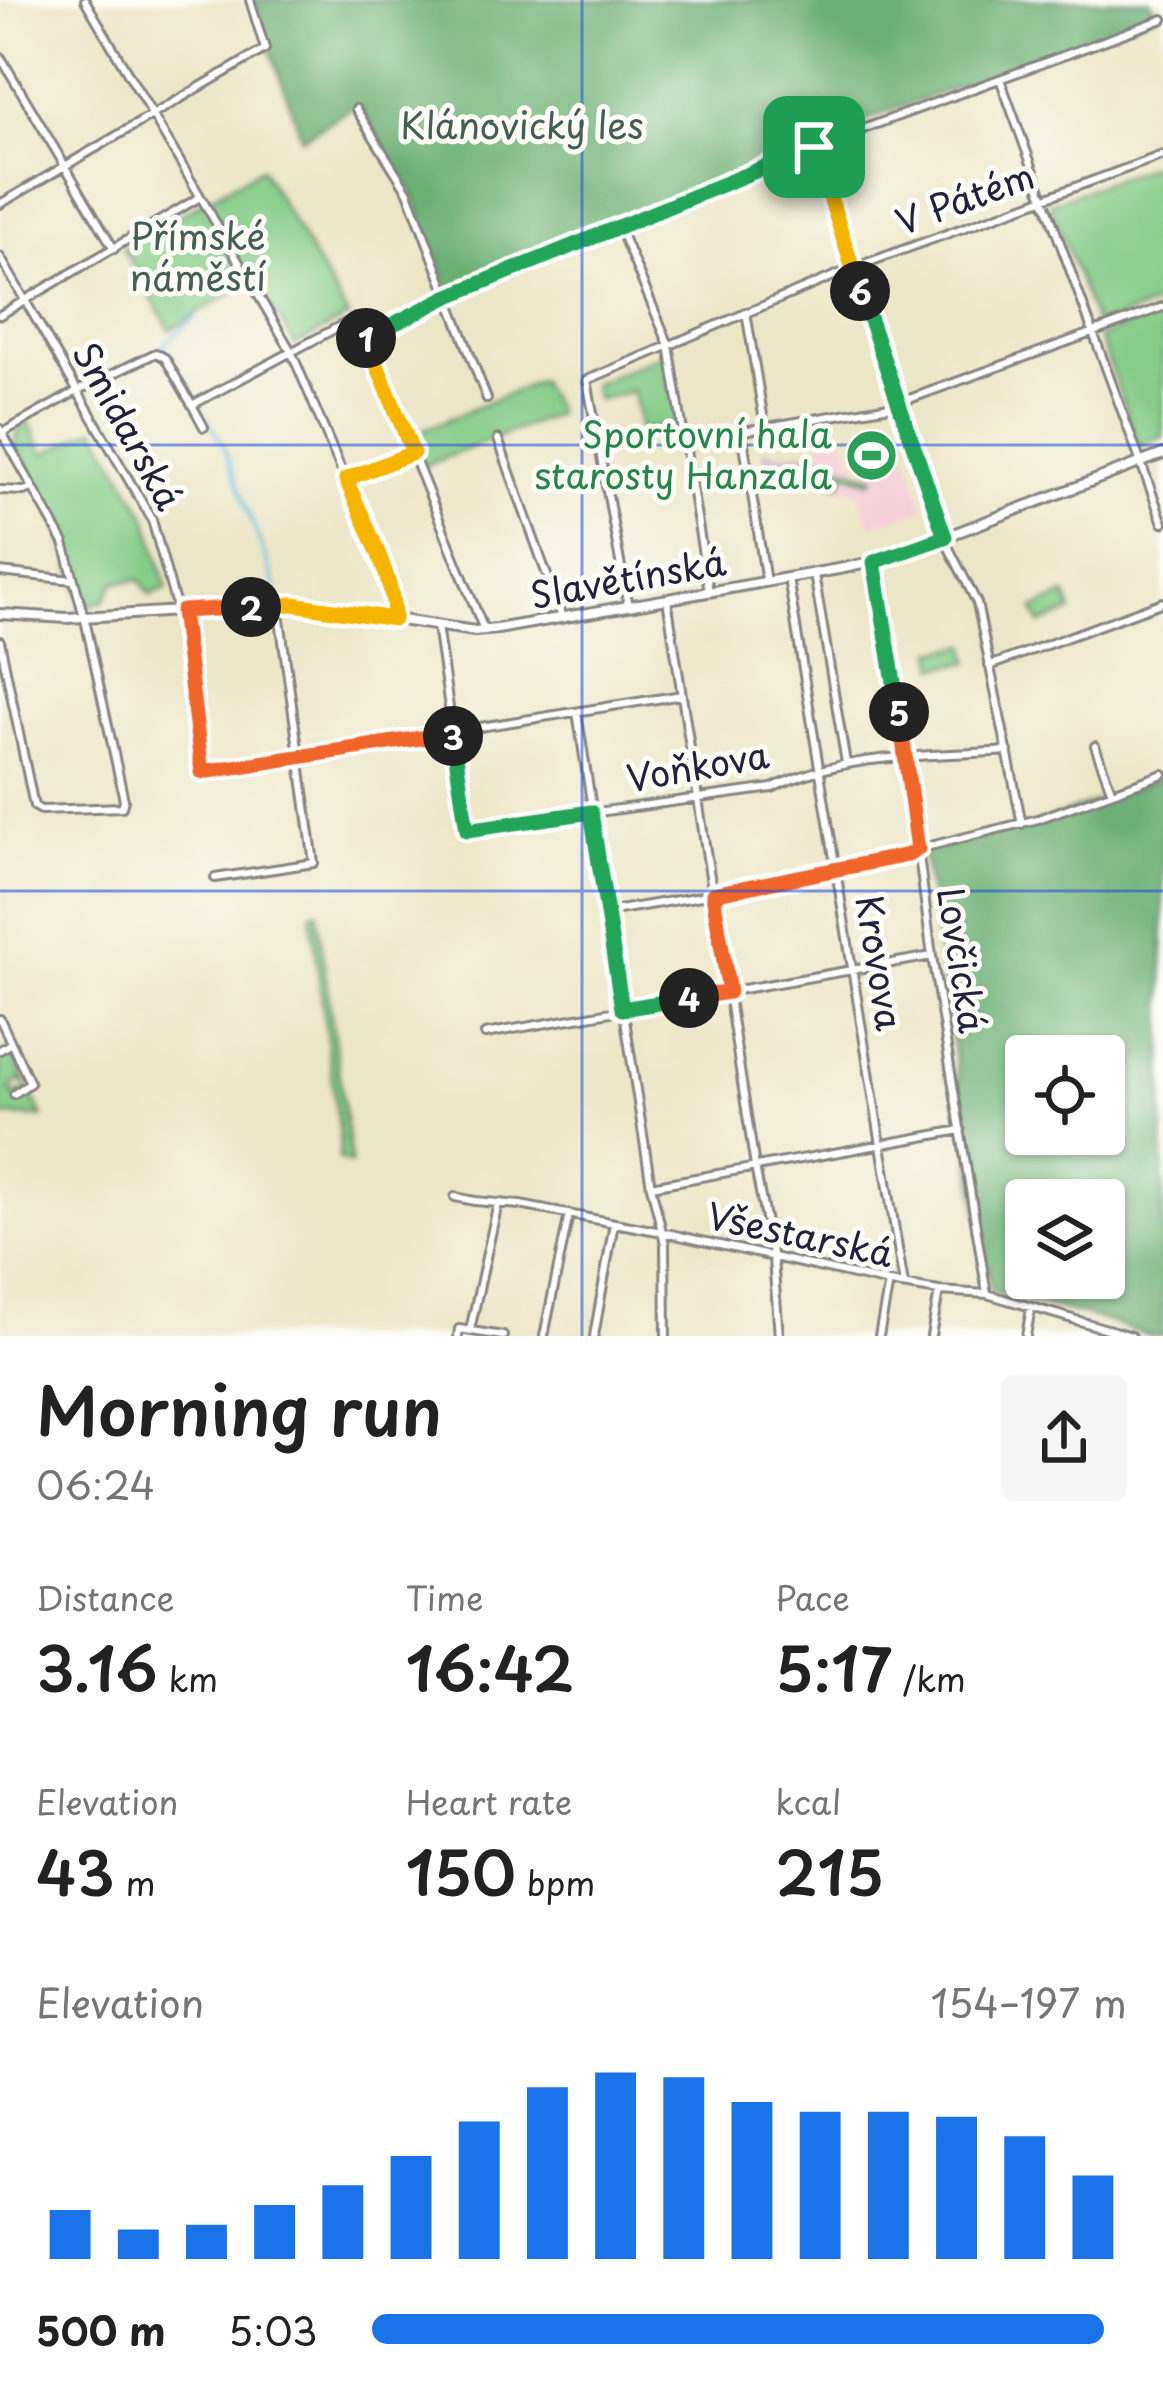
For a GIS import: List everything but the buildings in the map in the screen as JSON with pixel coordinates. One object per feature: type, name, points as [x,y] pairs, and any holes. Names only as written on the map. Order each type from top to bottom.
[{"type":"street","points":[[85,0],[291,351],[387,578],[394,619]]},
{"type":"street","points":[[0,204],[265,49],[250,0]]},
{"type":"street","points":[[366,338],[447,297],[814,147],[1163,19]]},
{"type":"street","points":[[0,56],[114,249]]},
{"type":"street","points":[[1000,79],[1163,523]]},
{"type":"street","points":[[356,109],[408,192],[488,399]]},
{"type":"street","points":[[814,147],[933,506],[977,603],[1022,824]]},
{"type":"street","name":"V Pátém","points":[[628,606],[587,380],[853,268],[1163,155]]},
{"type":"street","points":[[0,315],[200,197]]},
{"type":"street","points":[[620,227],[669,345],[709,592]]},
{"type":"street","name":"Smidarská","points":[[0,257],[152,520],[174,599],[182,611],[202,772],[300,757]]},
{"type":"street","points":[[685,441],[898,404],[1163,307]]},
{"type":"street","points":[[746,312],[765,428]]},
{"type":"street","points":[[196,402],[355,318],[484,630]]},
{"type":"street","points":[[0,641],[5,694],[34,806],[41,810],[122,807],[64,543],[1,431],[156,353],[164,356],[196,402],[204,428]]},
{"type":"street","points":[[742,432],[766,582]]},
{"type":"street","points":[[498,439],[562,617]]},
{"type":"street","points":[[346,479],[413,453]]},
{"type":"street","name":"Slavětínská","points":[[0,614],[83,617],[293,604],[484,630],[874,562],[1163,454]]},
{"type":"street","points":[[0,490],[32,488]]},
{"type":"street","name":"Lovčická","points":[[874,562],[987,1294]]},
{"type":"street","points":[[0,572],[73,580]]},
{"type":"street","points":[[814,574],[846,763]]},
{"type":"street","name":"Krovova","points":[[788,578],[904,1285]]},
{"type":"street","points":[[668,599],[773,1258],[779,1336]]},
{"type":"street","points":[[989,666],[1163,602]]},
{"type":"street","points":[[214,878],[314,863],[278,605]]},
{"type":"street","points":[[436,626],[453,733]]},
{"type":"street","points":[[300,757],[682,695]]},
{"type":"street","points":[[577,712],[651,1186],[665,1244],[666,1336]]},
{"type":"street","name":"Voňkova","points":[[453,733],[467,830],[772,788],[846,763],[1008,751]]},
{"type":"street","points":[[1095,746],[1112,792]]},
{"type":"street","points":[[607,912],[908,855],[1022,824],[1163,774]]},
{"type":"street","points":[[485,1034],[932,956]]},
{"type":"street","points":[[0,1019],[30,1083],[14,1094]]},
{"type":"street","points":[[0,1051],[11,1043]]},
{"type":"street","points":[[651,1186],[961,1130]]},
{"type":"street","name":"Všestarská","points":[[455,1197],[662,1232],[889,1283],[987,1294],[1131,1336]]},
{"type":"street","points":[[470,1330],[498,1203]]},
{"type":"street","points":[[544,1336],[569,1214]]},
{"type":"street","points":[[594,1336],[614,1223]]},
{"type":"street","points":[[878,1336],[889,1283]]},
{"type":"street","points":[[932,1336],[939,1292]]},
{"type":"street","points":[[1026,1336],[1031,1308]]},
{"type":"street","points":[[459,1333],[470,1330],[503,1336]]},
{"type":"shaded area","points":[[843,435],[859,470],[874,469],[890,456],[907,452],[925,509],[870,525],[860,493],[799,473],[805,454],[819,455],[825,438]]},
{"type":"shaded area","points":[[762,449],[803,451],[799,473],[763,461]]},
{"type":"green space","name":"Klánovický les","points":[[253,0],[1150,0],[1156,14],[819,137],[449,291],[412,192],[362,111],[355,106],[302,138]]},
{"type":"green space","points":[[1163,161],[1163,302],[1096,326],[1050,203]]},
{"type":"green space","name":"Přímské náměstí","points":[[261,168],[348,317],[295,345],[255,279],[170,330],[123,248]]},
{"type":"green space","points":[[1163,312],[1163,437],[1139,446],[1099,337]]},
{"type":"green space","points":[[663,354],[678,423],[640,430],[633,391],[596,400],[593,384]]},
{"type":"green space","points":[[539,381],[556,414],[424,466],[411,435]]},
{"type":"green space","points":[[28,421],[44,454],[96,428],[147,517],[167,588],[150,595],[140,580],[115,582],[104,601],[83,606],[61,528],[15,446],[19,429]]},
{"type":"green space","points":[[808,454],[874,477],[872,481],[846,473],[841,485],[808,475],[812,462],[806,459]]},
{"type":"green space","points":[[1066,595],[1072,612],[1040,624],[1034,609]]},
{"type":"green space","points":[[967,645],[970,662],[937,667],[934,651]]},
{"type":"green space","points":[[1163,777],[1163,1336],[1019,1299],[1125,1299],[1125,1179],[1005,1179],[1005,1296],[991,1292],[923,853],[1038,823]]},
{"type":"green space","points":[[317,911],[351,1164],[339,1159],[311,913]]},
{"type":"green space","points":[[7,1048],[26,1082],[21,1080],[10,1090],[13,1096],[19,1093],[22,1097],[28,1088],[43,1117],[0,1116],[0,1053],[5,1056]]},
{"type":"waterway","points":[[197,316],[163,345],[223,444],[277,589]]},
{"type":"place","name":"Sportovní hala starosty Hanzala","points":[[871,456]]},
{"type":"route","points":[[814,147],[945,537],[874,562],[918,849],[908,855],[713,894],[729,992],[622,1009],[591,812],[467,830],[453,733],[202,772],[182,611],[293,604],[394,619],[387,578],[346,479],[413,453],[366,338],[447,297],[814,147]]}]
